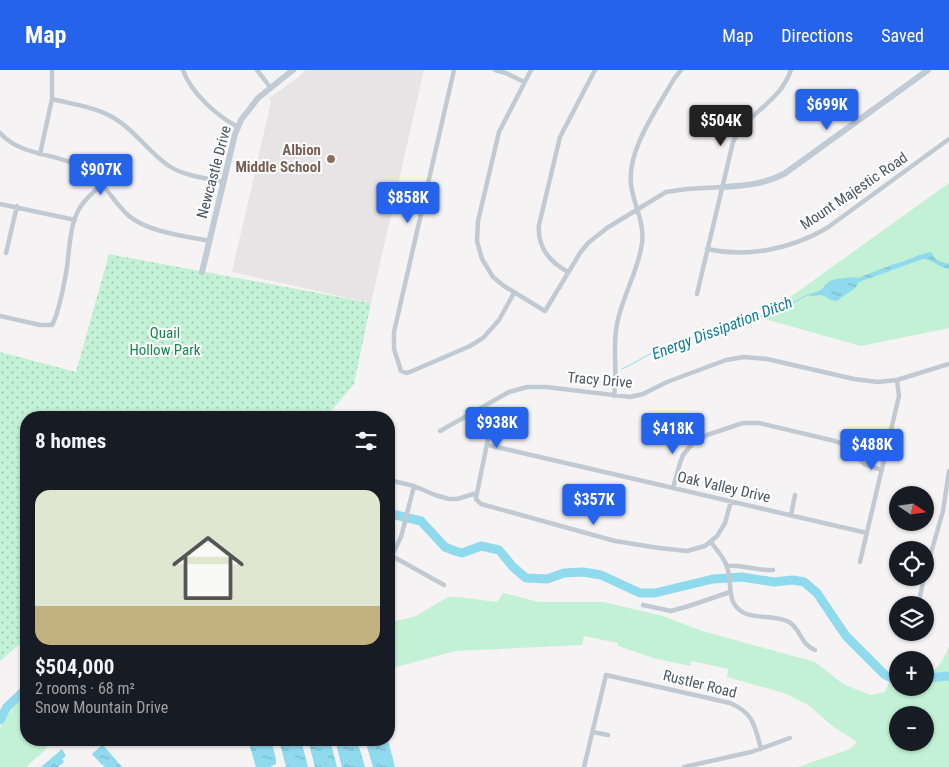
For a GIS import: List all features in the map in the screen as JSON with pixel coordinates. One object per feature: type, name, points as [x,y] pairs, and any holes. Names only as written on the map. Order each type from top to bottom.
[{"type":"street","points":[[40,154],[52,99],[52,70]]},
{"type":"street","points":[[183,70],[192,87],[217,114],[238,127]]},
{"type":"street","points":[[256,70],[270,87]]},
{"type":"street","name":"Newcastle Drive","points":[[202,272],[232,143],[238,127],[252,106],[270,87],[293,70]]},
{"type":"street","points":[[454,70],[394,332],[396,358],[402,373],[410,372],[476,342],[494,326],[514,293]]},
{"type":"street","points":[[495,70],[524,82]]},
{"type":"street","points":[[531,70],[499,132],[477,231],[479,251],[485,265],[498,282],[544,311],[580,253],[597,235],[637,209],[666,192],[687,188],[761,183],[784,174],[928,70]]},
{"type":"street","points":[[568,272],[546,254],[540,239],[539,225],[560,136],[595,70]]},
{"type":"street","points":[[614,396],[617,378],[616,327],[642,247],[643,230],[632,191],[630,172],[634,152],[674,79],[681,70]]},
{"type":"street","points":[[697,294],[730,150],[736,134],[776,96],[791,70]]},
{"type":"street","points":[[52,99],[93,109],[112,116],[128,128],[162,161],[173,168],[224,182]]},
{"type":"street","points":[[0,133],[18,148],[72,163],[89,172],[103,184],[122,209],[136,221],[153,228],[209,242]]},
{"type":"street","name":"Mount Majestic Road","points":[[707,249],[730,252],[764,250],[789,246],[812,237],[949,140]]},
{"type":"street","points":[[0,316],[40,325],[52,325],[66,271],[74,220],[80,206],[103,184]]},
{"type":"street","points":[[0,204],[17,206],[74,220]]},
{"type":"street","points":[[6,253],[17,206]]},
{"type":"street","name":"Tracy Drive","points":[[440,431],[509,392],[527,387],[546,387],[614,396],[637,396],[675,378],[726,360],[744,357],[767,359],[866,381],[897,380],[949,364]]},
{"type":"street","points":[[860,562],[899,396],[897,380]]},
{"type":"street","points":[[479,409],[488,429],[488,445],[476,499],[481,504],[615,541],[678,550],[694,550],[717,536],[726,523],[731,501]]},
{"type":"street","points":[[673,488],[683,455],[693,443],[707,434],[742,423],[759,423],[835,441],[847,446],[864,464],[882,470]]},
{"type":"street","name":"Oak Valley Drive","points":[[488,445],[867,533]]},
{"type":"street","points":[[934,542],[943,511],[949,471]]},
{"type":"street","points":[[395,481],[414,486],[449,499],[457,499],[477,493]]},
{"type":"street","points":[[395,548],[404,525],[414,486]]},
{"type":"street","points":[[791,515],[795,495]]},
{"type":"street","points":[[710,542],[728,568],[732,602],[740,610],[751,615],[790,622],[805,644],[815,650]]},
{"type":"street","points":[[395,558],[444,585]]},
{"type":"street","points":[[728,568],[735,565],[759,570],[773,570]]},
{"type":"street","points":[[643,605],[671,611],[730,592]]},
{"type":"street","name":"Rustler Road","points":[[592,732],[606,674],[730,703],[739,707],[752,718],[760,749]]},
{"type":"street","points":[[584,767],[592,732],[608,735]]},
{"type":"street","points":[[684,767],[760,749],[790,738]]},
{"type":"shaded area","name":"Albion Middle School","points":[[306,70],[424,70],[371,303],[232,272],[271,102],[269,98]]},
{"type":"green space","points":[[949,183],[949,328],[861,346],[761,318]]},
{"type":"green space","name":"Quail Hollow Park","points":[[109,254],[371,303],[354,384],[331,411],[20,411],[20,644],[0,661],[0,352],[76,372]]},
{"type":"green space","points":[[503,593],[539,602],[603,602],[663,616],[699,630],[815,662],[843,684],[870,695],[885,692],[889,682],[889,696],[934,696],[934,670],[943,659],[949,646],[949,767],[798,767],[850,749],[857,742],[835,728],[808,705],[784,693],[727,677],[728,669],[692,661],[690,666],[653,658],[618,646],[618,643],[584,636],[582,645],[455,651],[395,667],[395,621],[416,616],[448,597],[497,602]]},
{"type":"green space","points":[[20,700],[20,746],[47,746],[26,767],[0,767],[0,728]]},
{"type":"water","points":[[931,252],[936,260],[949,264],[949,269],[930,260],[923,259],[859,282],[855,288],[837,301],[822,295],[807,295],[821,290],[829,281],[853,277],[858,278]]},
{"type":"water","points":[[101,746],[104,746],[122,767],[103,767],[105,764],[102,765],[92,754]]},
{"type":"water","points":[[250,746],[273,746],[276,764],[270,767],[256,767]]},
{"type":"water","points":[[281,746],[303,746],[308,767],[286,767]]},
{"type":"water","points":[[310,746],[332,746],[337,767],[315,767]]},
{"type":"water","points":[[337,746],[359,746],[365,767],[342,767]]},
{"type":"water","points":[[367,746],[390,746],[395,767],[373,767]]},
{"type":"water","points":[[62,749],[66,756],[62,759],[64,762],[58,767],[41,767]]},
{"type":"waterway","name":"Energy Dissipation Ditch","points":[[622,369],[663,348],[773,312],[807,295]]},
{"type":"waterway","points":[[395,515],[421,521],[445,547],[455,551],[462,553],[481,546],[499,550],[513,567],[526,578],[547,579],[564,573],[583,572],[601,575],[640,593],[655,593],[713,579],[742,577],[774,582],[793,580],[804,582],[817,593],[846,636],[889,677]]},
{"type":"waterway","points":[[934,677],[949,676]]},
{"type":"waterway","points":[[0,720],[7,707],[20,695]]},
{"type":"place","name":"Albion Middle School","points":[[331,159]]}]
